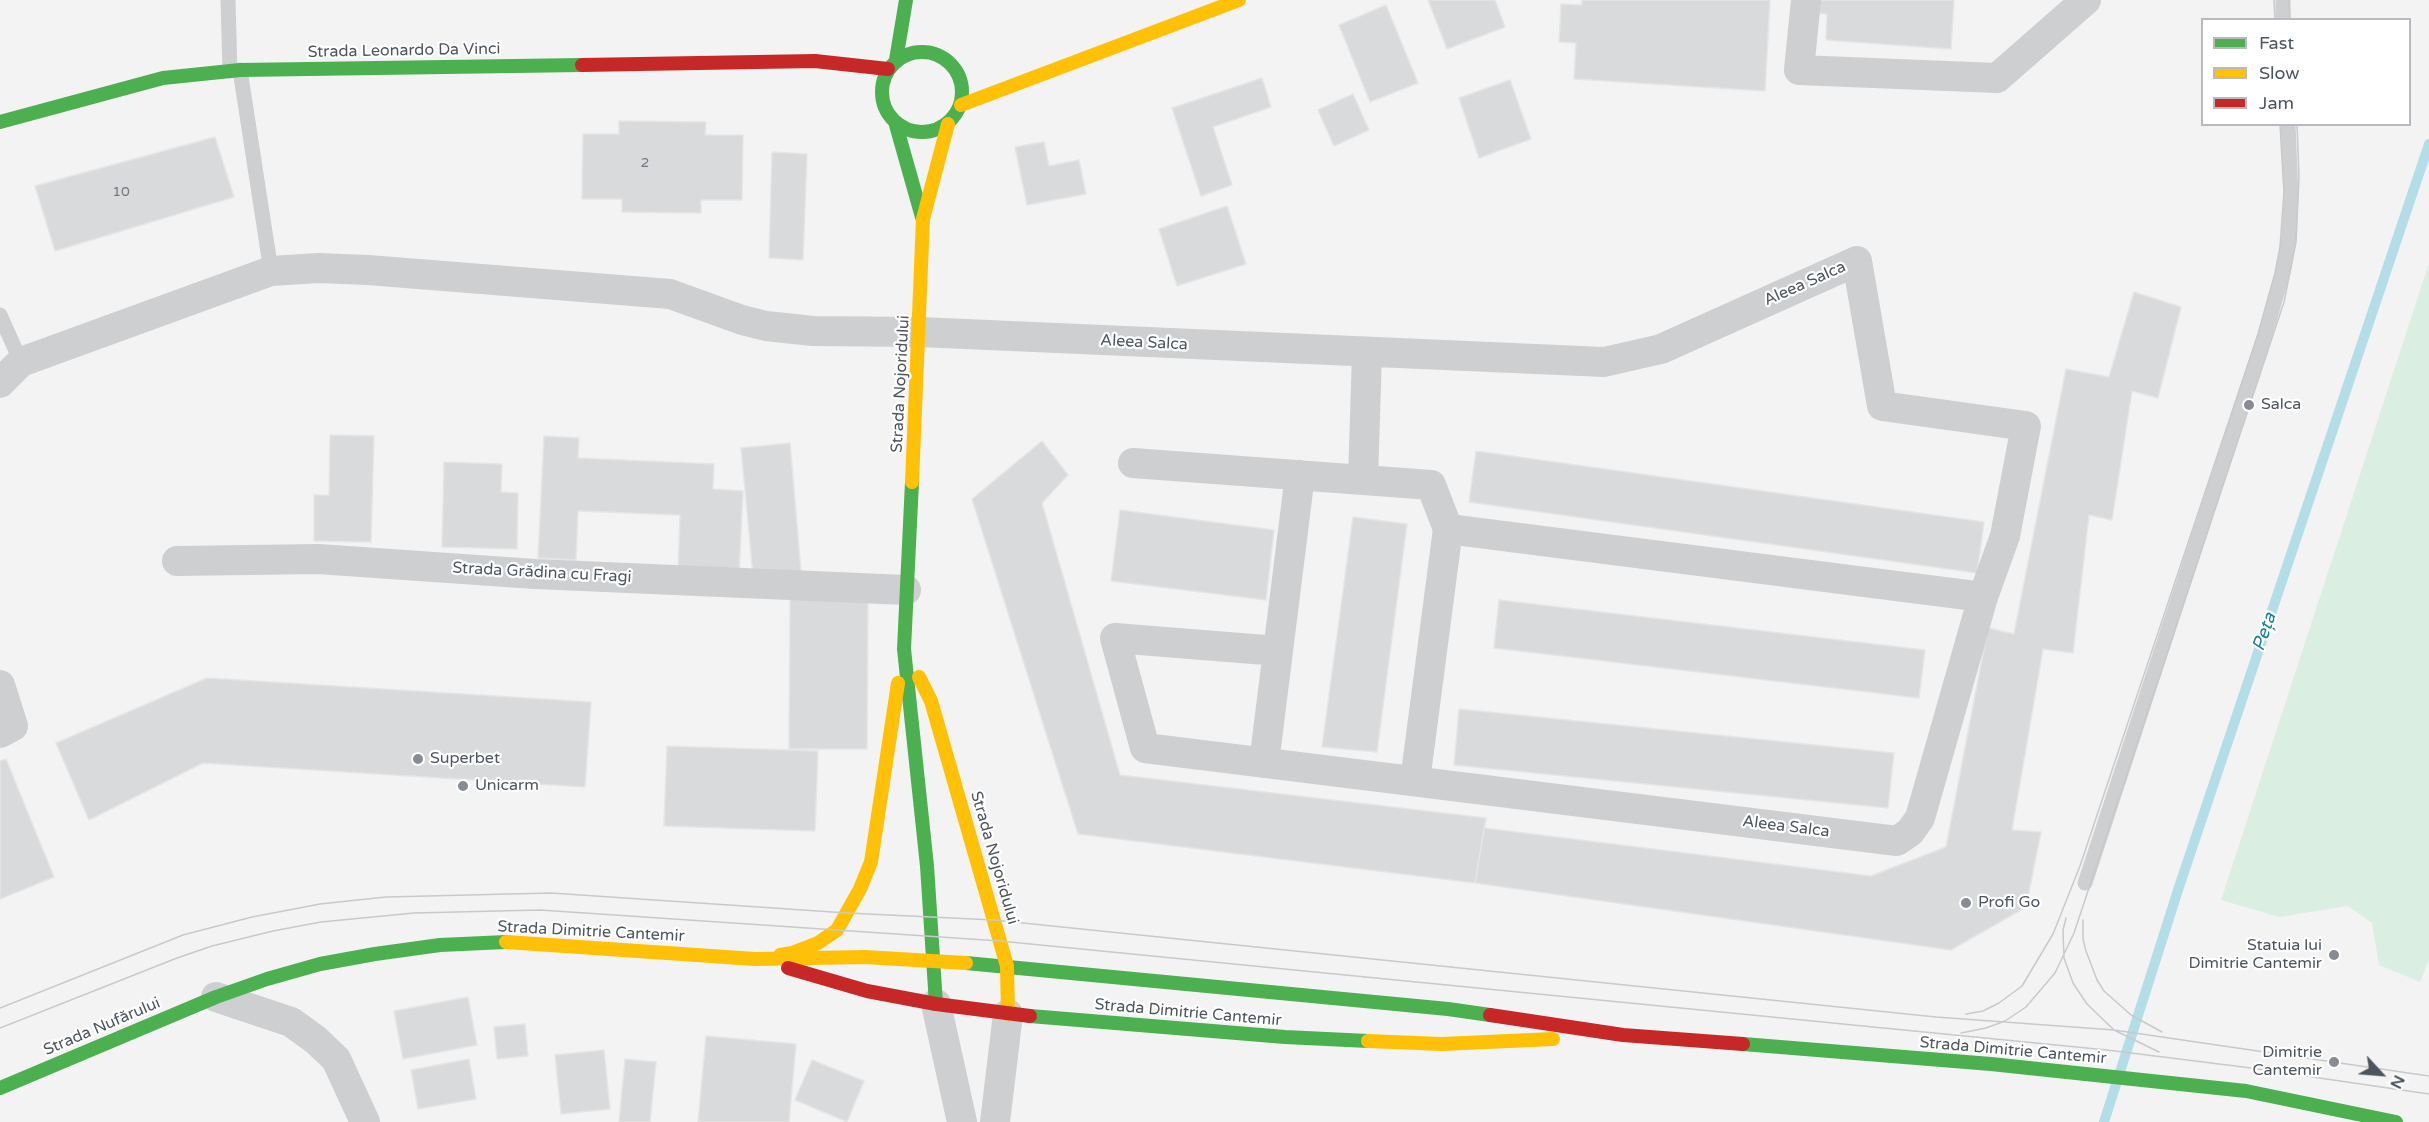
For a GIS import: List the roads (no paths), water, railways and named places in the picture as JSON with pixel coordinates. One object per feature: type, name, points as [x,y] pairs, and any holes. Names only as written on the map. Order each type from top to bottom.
[{"type":"main road","points":[[906,0],[892,65],[882,80],[880,93],[882,102],[897,125],[923,219]]},
{"type":"main road","points":[[892,65],[912,52],[929,47],[963,73],[961,105],[1239,0]]},
{"type":"main road","name":"Strada Leonardo Da Vinci","points":[[816,61],[860,84],[882,102]]},
{"type":"main road","name":"Strada Leonardo Da Vinci","points":[[5,118],[163,78],[235,70],[816,61],[892,65]]},
{"type":"main road","points":[[1002,73],[1041,74]]},
{"type":"main road","name":"Strada Nojoridului","points":[[936,1004],[926,855],[904,649],[921,332],[923,219],[948,124],[961,105]]},
{"type":"main road","points":[[897,125],[913,132],[932,132],[948,124]]},
{"type":"main road","points":[[755,959],[792,953],[818,943],[837,930],[860,889],[871,862],[904,649]]},
{"type":"main road","name":"Strada Nojoridului","points":[[904,649],[931,701],[1007,966],[1008,1014]]},
{"type":"main road","name":"Strada Dimitrie Cantemir","points":[[216,997],[320,964],[440,945],[505,942],[755,959],[865,957],[1007,966],[1448,1009],[1623,1035],[2078,1072],[2246,1091],[2396,1122]]},
{"type":"main road","name":"Strada Dimitrie Cantemir","points":[[755,959],[867,991],[1008,1014],[1285,1037],[1442,1044],[1623,1035]]},
{"type":"main road","name":"Strada Nufărului","points":[[0,1088],[216,997]]},
{"type":"street","points":[[1806,0],[1799,70],[1997,78],[2086,0]]},
{"type":"street","name":"Aleea Salca","points":[[21,362],[271,271],[318,268],[670,294],[698,302],[742,320],[766,326],[813,331],[921,332],[1604,362],[1661,349],[1857,261],[1882,406],[2026,426],[2005,536],[1983,597],[1920,818],[1910,832],[1897,841],[1145,748],[1114,638],[1278,651]]},
{"type":"street","points":[[1363,480],[1367,353]]},
{"type":"street","points":[[0,383],[21,362]]},
{"type":"street","points":[[1133,464],[1431,484],[1448,529],[1414,781]]},
{"type":"street","points":[[1264,763],[1300,475]]},
{"type":"street","points":[[1448,529],[1983,597]]},
{"type":"street","name":"Strada Grădina cu Fragi","points":[[177,561],[318,560],[535,574],[906,590]]},
{"type":"street","points":[[0,684],[14,726],[0,733]]},
{"type":"street","points":[[216,997],[291,1022],[315,1040],[336,1059],[365,1122]]},
{"type":"street","points":[[936,1004],[962,1122]]},
{"type":"street","points":[[995,1122],[1008,1014]]},
{"type":"lane","points":[[228,0],[235,70],[271,271]]},
{"type":"lane","points":[[2283,0],[2283,18]]},
{"type":"lane","points":[[2085,883],[2265,335],[2284,268],[2289,237],[2291,195],[2288,126]]},
{"type":"lane","points":[[0,315],[21,362]]},
{"type":"waterway","name":"Peța","points":[[2104,1122],[2179,887],[2429,144]]},
{"type":"tram line","points":[[2274,0],[2275,18]]},
{"type":"tram line","points":[[2289,0],[2290,18]]},
{"type":"tram line","points":[[1966,1014],[1983,1011],[1999,1003],[2022,986],[2053,934],[2080,866],[2258,334],[2275,273],[2280,247],[2284,192],[2280,126]]},
{"type":"tram line","points":[[1961,1033],[2005,1021],[2026,1007],[2055,973],[2074,933],[2284,302],[2296,242],[2299,177],[2297,126]]},
{"type":"tram line","points":[[0,1008],[183,935],[252,917],[320,904],[386,897],[551,893],[847,913],[994,920],[1936,1017],[2114,1030],[2429,1076]]},
{"type":"tram line","points":[[0,1028],[177,958],[212,946],[273,931],[321,922],[414,913],[540,910],[1000,941],[2107,1050],[2429,1094]]},
{"type":"tram line","points":[[2066,918],[2063,930],[2064,958],[2073,983],[2087,1004],[2114,1030],[2159,1052]]},
{"type":"tram line","points":[[2083,920],[2083,939],[2086,951],[2097,980],[2104,991],[2131,1015],[2162,1032]]},
{"type":"place","name":"Salca","points":[[2249,405]]},
{"type":"place","name":"Superbet","points":[[418,759]]},
{"type":"place","name":"Unicarm","points":[[463,786]]},
{"type":"place","name":"Profi Go","points":[[1966,903]]},
{"type":"place","name":"Statuia lui Dimitrie Cantemir","points":[[2334,955]]},
{"type":"place","name":"Dimitrie Cantemir","points":[[2334,1062]]}]
